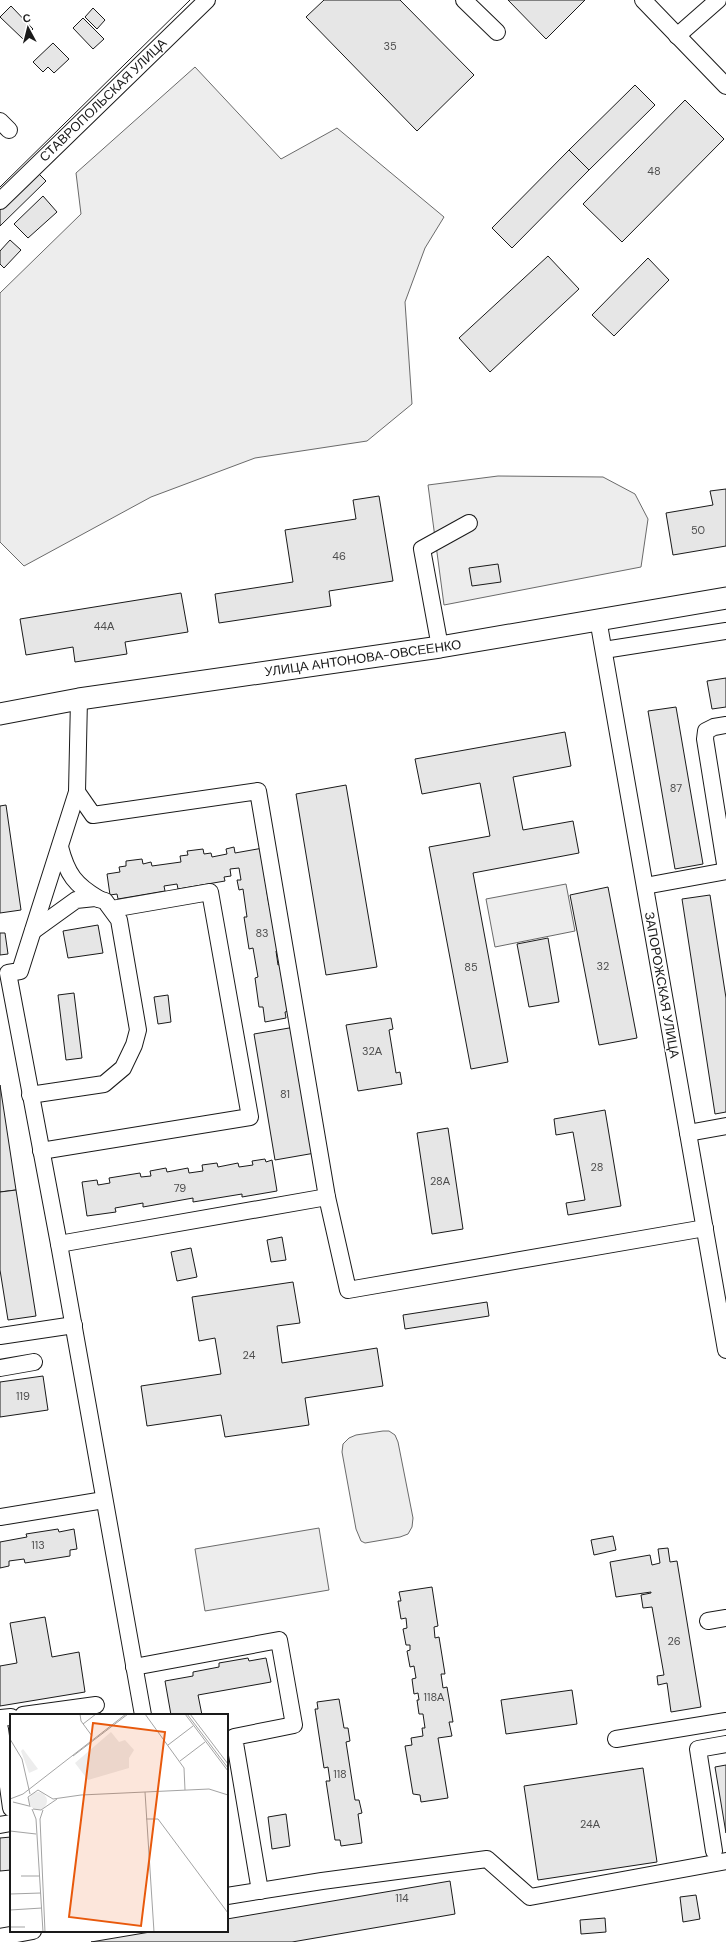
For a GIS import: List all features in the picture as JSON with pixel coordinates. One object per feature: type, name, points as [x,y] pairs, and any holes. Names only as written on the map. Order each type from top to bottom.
[{"type":"main road","name":"УЛИЦА АНТОНОВА-ОВСЕЕНКО","points":[[0,714],[79,699],[440,647],[726,598]]},
{"type":"street","name":"СТАВРОПОЛЬСКАЯ УЛИЦА","points":[[0,201],[207,0]]},
{"type":"street","points":[[464,0],[497,32]]},
{"type":"street","points":[[643,0],[726,86]]},
{"type":"street","points":[[677,36],[718,0]]},
{"type":"street","points":[[440,647],[422,549],[469,523]]},
{"type":"street","name":"ЗАПОРОЖСКАЯ УЛИЦА","points":[[598,619],[705,1228],[723,1312],[726,1350]]},
{"type":"street","points":[[604,650],[726,631]]},
{"type":"street","points":[[79,699],[77,792],[20,971],[8,973],[5,987],[30,1095],[59,1244],[143,1714]]},
{"type":"street","points":[[646,886],[726,871],[705,739],[706,731],[714,727],[726,725]]},
{"type":"street","points":[[77,792],[93,816],[258,791],[327,1197],[348,1290],[705,1228]]},
{"type":"street","points":[[60,847],[65,865],[72,877],[80,887],[99,899]]},
{"type":"street","points":[[40,1151],[250,1117],[210,892],[112,909]]},
{"type":"street","points":[[30,1095],[104,1084],[123,1068],[134,1046],[138,1030],[119,920],[105,901],[95,898],[76,900],[33,931]]},
{"type":"street","points":[[688,1133],[726,1126]]},
{"type":"street","points":[[59,1244],[327,1197]]},
{"type":"street","points":[[0,1336],[74,1325]]},
{"type":"street","points":[[0,1368],[34,1362]]},
{"type":"street","points":[[0,1518],[104,1500]]},
{"type":"street","points":[[708,1622],[726,1618]]},
{"type":"street","points":[[134,1667],[279,1640],[294,1725],[234,1737],[260,1891]]},
{"type":"street","points":[[30,1714],[96,1705]]},
{"type":"street","points":[[0,1718],[10,1717]]},
{"type":"street","points":[[616,1739],[726,1721]]},
{"type":"street","points":[[0,1730],[10,1801]]},
{"type":"street","points":[[228,1896],[322,1880],[487,1859],[530,1897],[720,1856],[698,1749],[726,1744]]},
{"type":"street","points":[[0,1825],[10,1823]]},
{"type":"street","points":[[0,1937],[28,1932]]},
{"type":"shaded area","points":[[195,67],[281,159],[337,128],[444,217],[425,248],[405,302],[412,404],[367,441],[255,458],[151,497],[24,566],[0,542],[0,293],[81,214],[76,173]]},
{"type":"shaded area","points":[[498,476],[603,477],[635,494],[648,519],[641,567],[444,605],[428,485]]},
{"type":"shaded area","points":[[566,884],[575,931],[495,947],[486,899]]},
{"type":"shaded area","points":[[389,1431],[395,1435],[398,1442],[413,1518],[412,1527],[408,1534],[400,1537],[365,1543],[361,1541],[356,1529],[342,1452],[343,1444],[349,1438],[356,1435]]},
{"type":"shaded area","points":[[319,1528],[329,1590],[205,1611],[195,1549]]},
{"type":"building","points":[[324,0],[400,0],[474,75],[417,131],[306,17]]},
{"type":"building","points":[[508,0],[585,0],[546,39]]},
{"type":"building","points":[[11,6],[33,29],[23,39],[0,17]]},
{"type":"building","points":[[93,8],[105,20],[97,29],[85,17]]},
{"type":"building","points":[[83,18],[104,39],[93,49],[73,28]]},
{"type":"building","points":[[53,43],[69,59],[54,73],[48,67],[43,72],[33,62]]},
{"type":"building","points":[[635,85],[655,105],[589,170],[569,150]]},
{"type":"building","points":[[685,100],[724,139],[622,242],[583,204]]},
{"type":"building","points":[[569,150],[589,170],[512,248],[492,228]]},
{"type":"building","points":[[38,173],[46,181],[0,226],[0,210]]},
{"type":"building","points":[[43,196],[57,212],[28,238],[14,224]]},
{"type":"building","points":[[10,240],[21,250],[4,268],[0,264],[0,251]]},
{"type":"building","points":[[548,256],[579,289],[490,372],[459,338]]},
{"type":"building","points":[[648,258],[669,280],[614,336],[592,315]]},
{"type":"building","points":[[726,489],[726,546],[673,555],[666,513],[713,505],[710,491]]},
{"type":"building","points":[[379,496],[393,581],[329,591],[331,606],[219,623],[215,594],[293,582],[285,530],[356,519],[353,500]]},
{"type":"building","points":[[498,564],[501,582],[472,586],[469,568]]},
{"type":"building","points":[[181,593],[188,632],[125,642],[127,654],[75,662],[73,647],[26,655],[20,619]]},
{"type":"building","points":[[726,678],[726,707],[712,709],[707,681]]},
{"type":"building","points":[[676,707],[703,864],[675,869],[648,711]]},
{"type":"building","points":[[565,732],[571,766],[513,777],[523,830],[573,821],[579,853],[473,873],[508,1062],[471,1069],[429,847],[490,836],[480,783],[422,794],[415,759]]},
{"type":"building","points":[[346,785],[377,967],[326,975],[296,794]]},
{"type":"building","points":[[6,805],[21,910],[0,913],[0,806]]},
{"type":"building","points":[[234,847],[235,853],[263,848],[270,892],[267,892],[269,905],[272,905],[279,950],[276,951],[278,965],[281,964],[289,1011],[285,1012],[286,1018],[265,1022],[263,1007],[259,1007],[255,978],[258,977],[253,948],[249,949],[244,917],[247,917],[243,889],[239,890],[237,880],[241,880],[239,868],[230,869],[231,876],[224,877],[225,881],[178,889],[177,884],[164,886],[165,891],[118,899],[117,894],[110,895],[107,874],[120,872],[119,867],[126,866],[126,861],[142,859],[143,864],[151,862],[152,866],[181,862],[180,856],[188,855],[187,851],[203,849],[204,854],[211,853],[212,857],[227,854],[226,849]]},
{"type":"building","points":[[608,887],[637,1038],[599,1045],[570,895]]},
{"type":"building","points":[[710,895],[726,998],[726,1112],[715,1114],[682,899]]},
{"type":"building","points":[[98,925],[103,953],[68,958],[63,931]]},
{"type":"building","points":[[0,933],[5,933],[8,954],[0,955]]},
{"type":"building","points":[[548,938],[559,1002],[529,1007],[517,944]]},
{"type":"building","points":[[74,993],[82,1058],[66,1060],[58,995]]},
{"type":"building","points":[[168,995],[171,1022],[158,1024],[154,997]]},
{"type":"building","points":[[391,1018],[393,1029],[389,1030],[396,1073],[400,1072],[402,1084],[358,1091],[346,1025]]},
{"type":"building","points":[[295,1027],[315,1153],[275,1160],[254,1034]]},
{"type":"building","points":[[0,1085],[16,1190],[0,1192]]},
{"type":"building","points":[[605,1110],[621,1206],[568,1215],[566,1203],[585,1200],[573,1132],[556,1135],[554,1119]]},
{"type":"building","points":[[448,1128],[463,1229],[432,1234],[417,1133]]},
{"type":"building","points":[[265,1159],[266,1162],[272,1160],[277,1191],[242,1197],[242,1194],[193,1202],[193,1198],[143,1207],[143,1203],[115,1208],[116,1212],[87,1216],[82,1182],[97,1180],[98,1185],[110,1183],[109,1178],[140,1173],[141,1177],[151,1176],[150,1171],[166,1168],[167,1172],[188,1168],[189,1173],[203,1171],[202,1165],[217,1163],[218,1167],[238,1163],[239,1167],[253,1165],[252,1161]]},
{"type":"building","points":[[16,1190],[36,1316],[8,1320],[0,1270],[0,1192]]},
{"type":"building","points":[[282,1237],[286,1260],[271,1262],[267,1240]]},
{"type":"building","points":[[191,1248],[197,1277],[177,1281],[171,1252]]},
{"type":"building","points":[[293,1282],[300,1323],[277,1326],[282,1363],[377,1348],[383,1386],[305,1398],[309,1425],[225,1437],[221,1415],[147,1426],[141,1386],[221,1374],[215,1338],[199,1341],[192,1297]]},
{"type":"building","points":[[487,1302],[489,1316],[405,1329],[403,1315]]},
{"type":"building","points":[[43,1376],[48,1410],[0,1417],[0,1382]]},
{"type":"building","points":[[58,1529],[59,1532],[74,1529],[77,1549],[70,1550],[70,1556],[25,1563],[24,1559],[9,1561],[9,1566],[0,1568],[0,1542],[27,1537],[26,1534]]},
{"type":"building","points":[[613,1536],[616,1550],[594,1555],[591,1540]]},
{"type":"building","points":[[668,1548],[670,1562],[677,1561],[701,1707],[671,1712],[667,1683],[658,1685],[657,1676],[664,1675],[652,1607],[643,1608],[641,1595],[651,1592],[616,1597],[610,1562],[650,1555],[652,1565],[660,1563],[658,1549]]},
{"type":"building","points":[[432,1587],[438,1626],[434,1627],[435,1638],[439,1637],[445,1674],[441,1674],[443,1688],[447,1687],[453,1722],[449,1722],[452,1736],[438,1738],[448,1798],[421,1802],[420,1795],[413,1794],[405,1746],[412,1745],[411,1738],[423,1736],[422,1728],[425,1728],[423,1714],[419,1714],[417,1700],[419,1700],[418,1693],[414,1694],[412,1679],[416,1678],[414,1666],[410,1667],[407,1651],[410,1650],[410,1645],[406,1645],[403,1629],[407,1628],[406,1618],[401,1619],[398,1601],[401,1601],[399,1592]]},
{"type":"building","points":[[45,1617],[52,1657],[79,1652],[85,1692],[0,1706],[0,1666],[17,1663],[10,1623]]},
{"type":"building","points":[[248,1658],[249,1661],[266,1658],[271,1682],[198,1695],[202,1714],[171,1714],[165,1681],[193,1676],[193,1672],[219,1667],[219,1663]]},
{"type":"building","points":[[572,1690],[577,1724],[506,1734],[501,1700]]},
{"type":"building","points":[[339,1699],[344,1728],[348,1728],[350,1741],[346,1742],[355,1800],[359,1800],[362,1813],[358,1814],[362,1843],[341,1846],[340,1840],[335,1840],[326,1781],[330,1781],[328,1767],[324,1768],[315,1709],[318,1709],[317,1702]]},
{"type":"building","points":[[726,1765],[726,1833],[715,1767]]},
{"type":"building","points":[[643,1768],[657,1862],[538,1880],[524,1786]]},
{"type":"building","points":[[286,1814],[290,1846],[272,1849],[268,1817]]},
{"type":"building","points":[[10,1837],[10,1870],[0,1871],[0,1838]]},
{"type":"building","points":[[450,1881],[455,1914],[292,1942],[91,1942],[150,1932],[228,1932],[228,1919]]},
{"type":"building","points":[[696,1895],[700,1919],[683,1922],[680,1897]]},
{"type":"building","points":[[605,1918],[606,1932],[581,1934],[580,1920]]},
{"type":"tram line","points":[[0,187],[190,0]]}]
